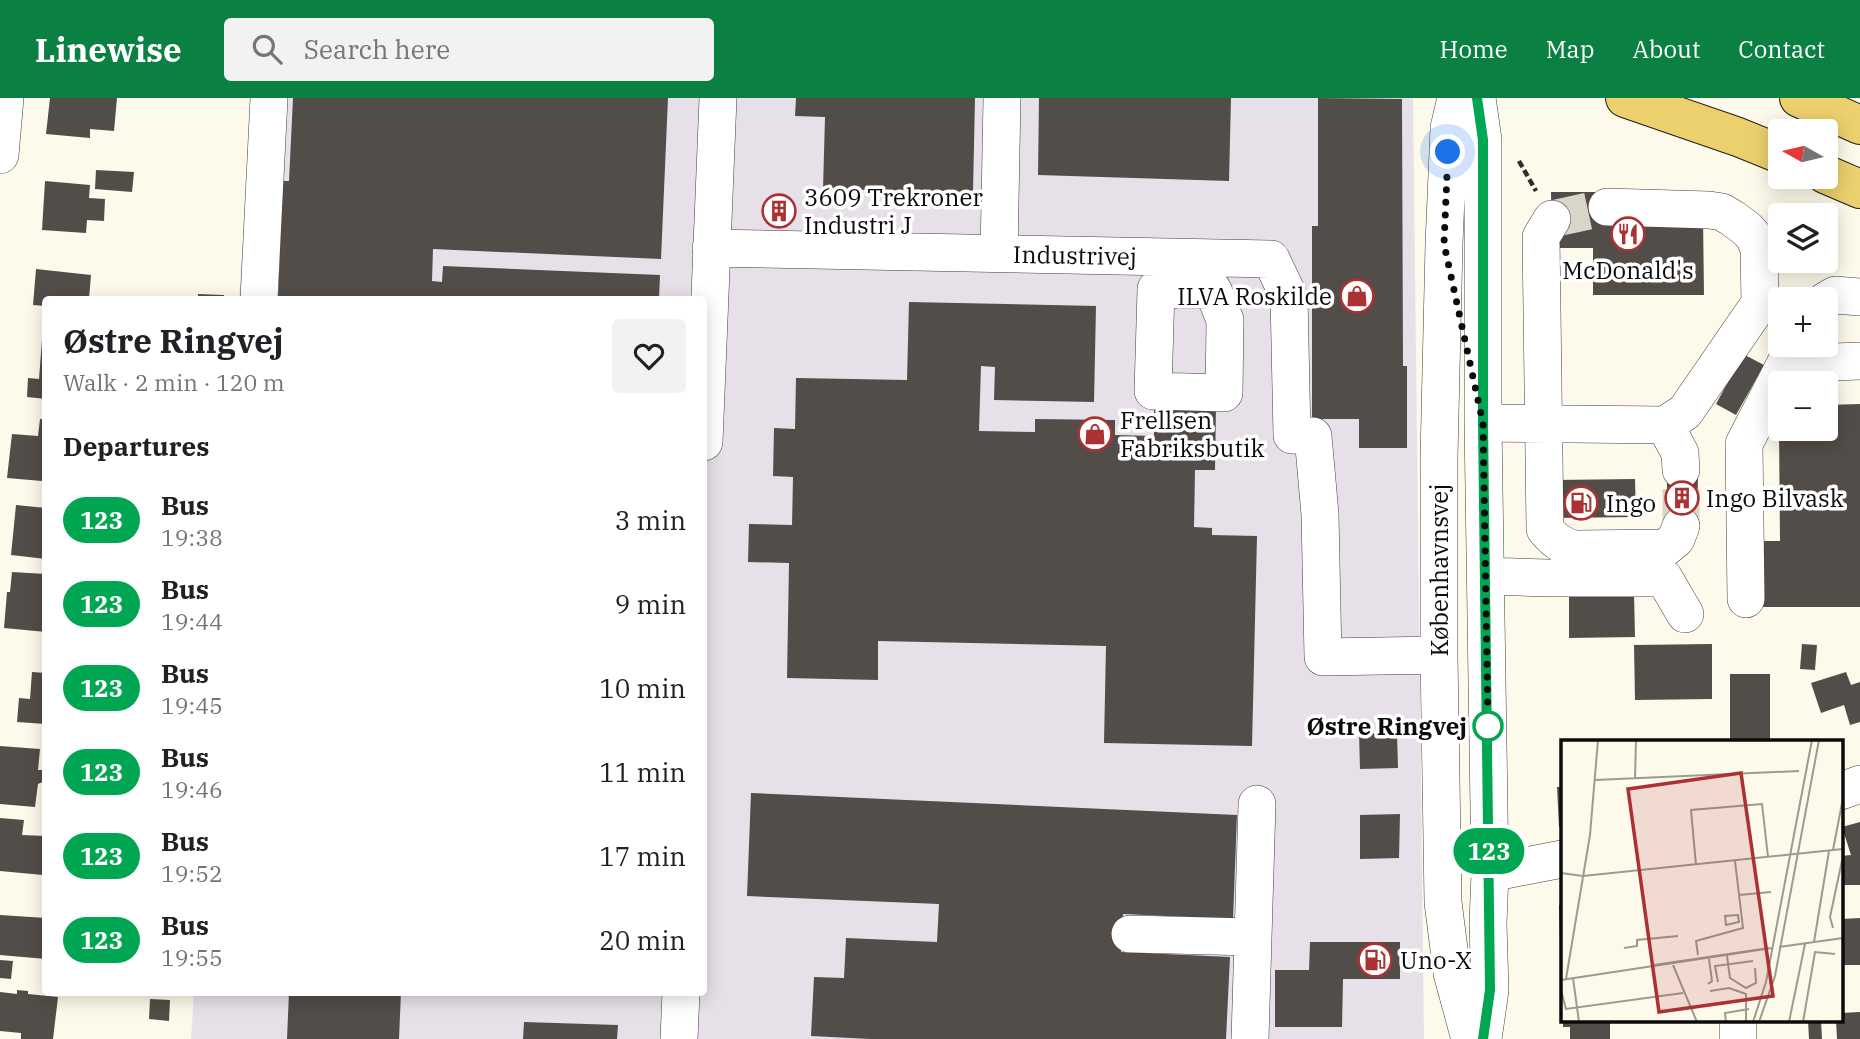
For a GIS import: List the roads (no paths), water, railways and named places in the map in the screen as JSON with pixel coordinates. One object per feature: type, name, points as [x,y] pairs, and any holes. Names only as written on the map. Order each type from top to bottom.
[{"type":"main road","points":[[1625,98],[1768,149]]},
{"type":"main road","points":[[1799,98],[1860,125]]},
{"type":"main road","points":[[1838,180],[1860,189]]},
{"type":"street","points":[[0,155],[5,98]]},
{"type":"street","points":[[258,296],[269,98]]},
{"type":"street","points":[[707,359],[718,98]]},
{"type":"street","points":[[999,254],[1002,98]]},
{"type":"street","name":"Københavnsvej","points":[[1455,98],[1449,128],[1444,244],[1439,457],[1439,655],[1443,902],[1452,973],[1470,1039]]},
{"type":"street","name":"Københavnsvej","points":[[1476,98],[1483,140],[1483,423],[1490,873],[1490,990],[1483,1039]]},
{"type":"street","points":[[1607,207],[1722,212],[1747,229],[1755,238],[1768,294]]},
{"type":"street","points":[[1552,219],[1541,237],[1545,528],[1558,542],[1575,549],[1665,548],[1676,539],[1681,526]]},
{"type":"street","points":[[1444,244],[1483,423],[1665,425],[1685,412],[1732,341],[1768,306]]},
{"type":"street","name":"Industrivej","points":[[711,248],[999,254],[1183,273],[1271,259],[1289,297],[1292,435],[1313,436],[1320,514],[1323,657],[1439,655]]},
{"type":"street","points":[[1838,295],[1860,297]]},
{"type":"street","points":[[1746,599],[1744,444],[1799,357]]},
{"type":"street","points":[[1826,357],[1860,361]]},
{"type":"street","points":[[1665,425],[1680,453],[1681,470]]},
{"type":"street","points":[[1485,576],[1664,578],[1685,614]]},
{"type":"street","points":[[1842,791],[1860,784]]},
{"type":"street","points":[[1250,1039],[1256,804]]},
{"type":"street","points":[[1490,873],[1561,859]]},
{"type":"street","points":[[1130,934],[1252,937]]},
{"type":"street","points":[[680,1039],[681,996]]},
{"type":"street","points":[[1738,1021],[1738,1039]]},
{"type":"tunnel","points":[[1552,219],[1607,207]]},
{"type":"tunnel","points":[[1681,470],[1681,526]]},
{"type":"place","name":"3609 Trekroner Industri J","points":[[779,211]]},
{"type":"place","name":"McDonald's","points":[[1628,234]]},
{"type":"place","name":"ILVA Roskilde","points":[[1357,296]]},
{"type":"place","name":"Frellsen Fabriksbutik","points":[[1095,434]]},
{"type":"place","name":"Ingo Bilvask","points":[[1682,498]]},
{"type":"place","name":"Ingo","points":[[1581,503]]},
{"type":"place","name":"Østre Ringvej","points":[[1488,726]]},
{"type":"place","name":"Uno-X","points":[[1375,960]]}]
